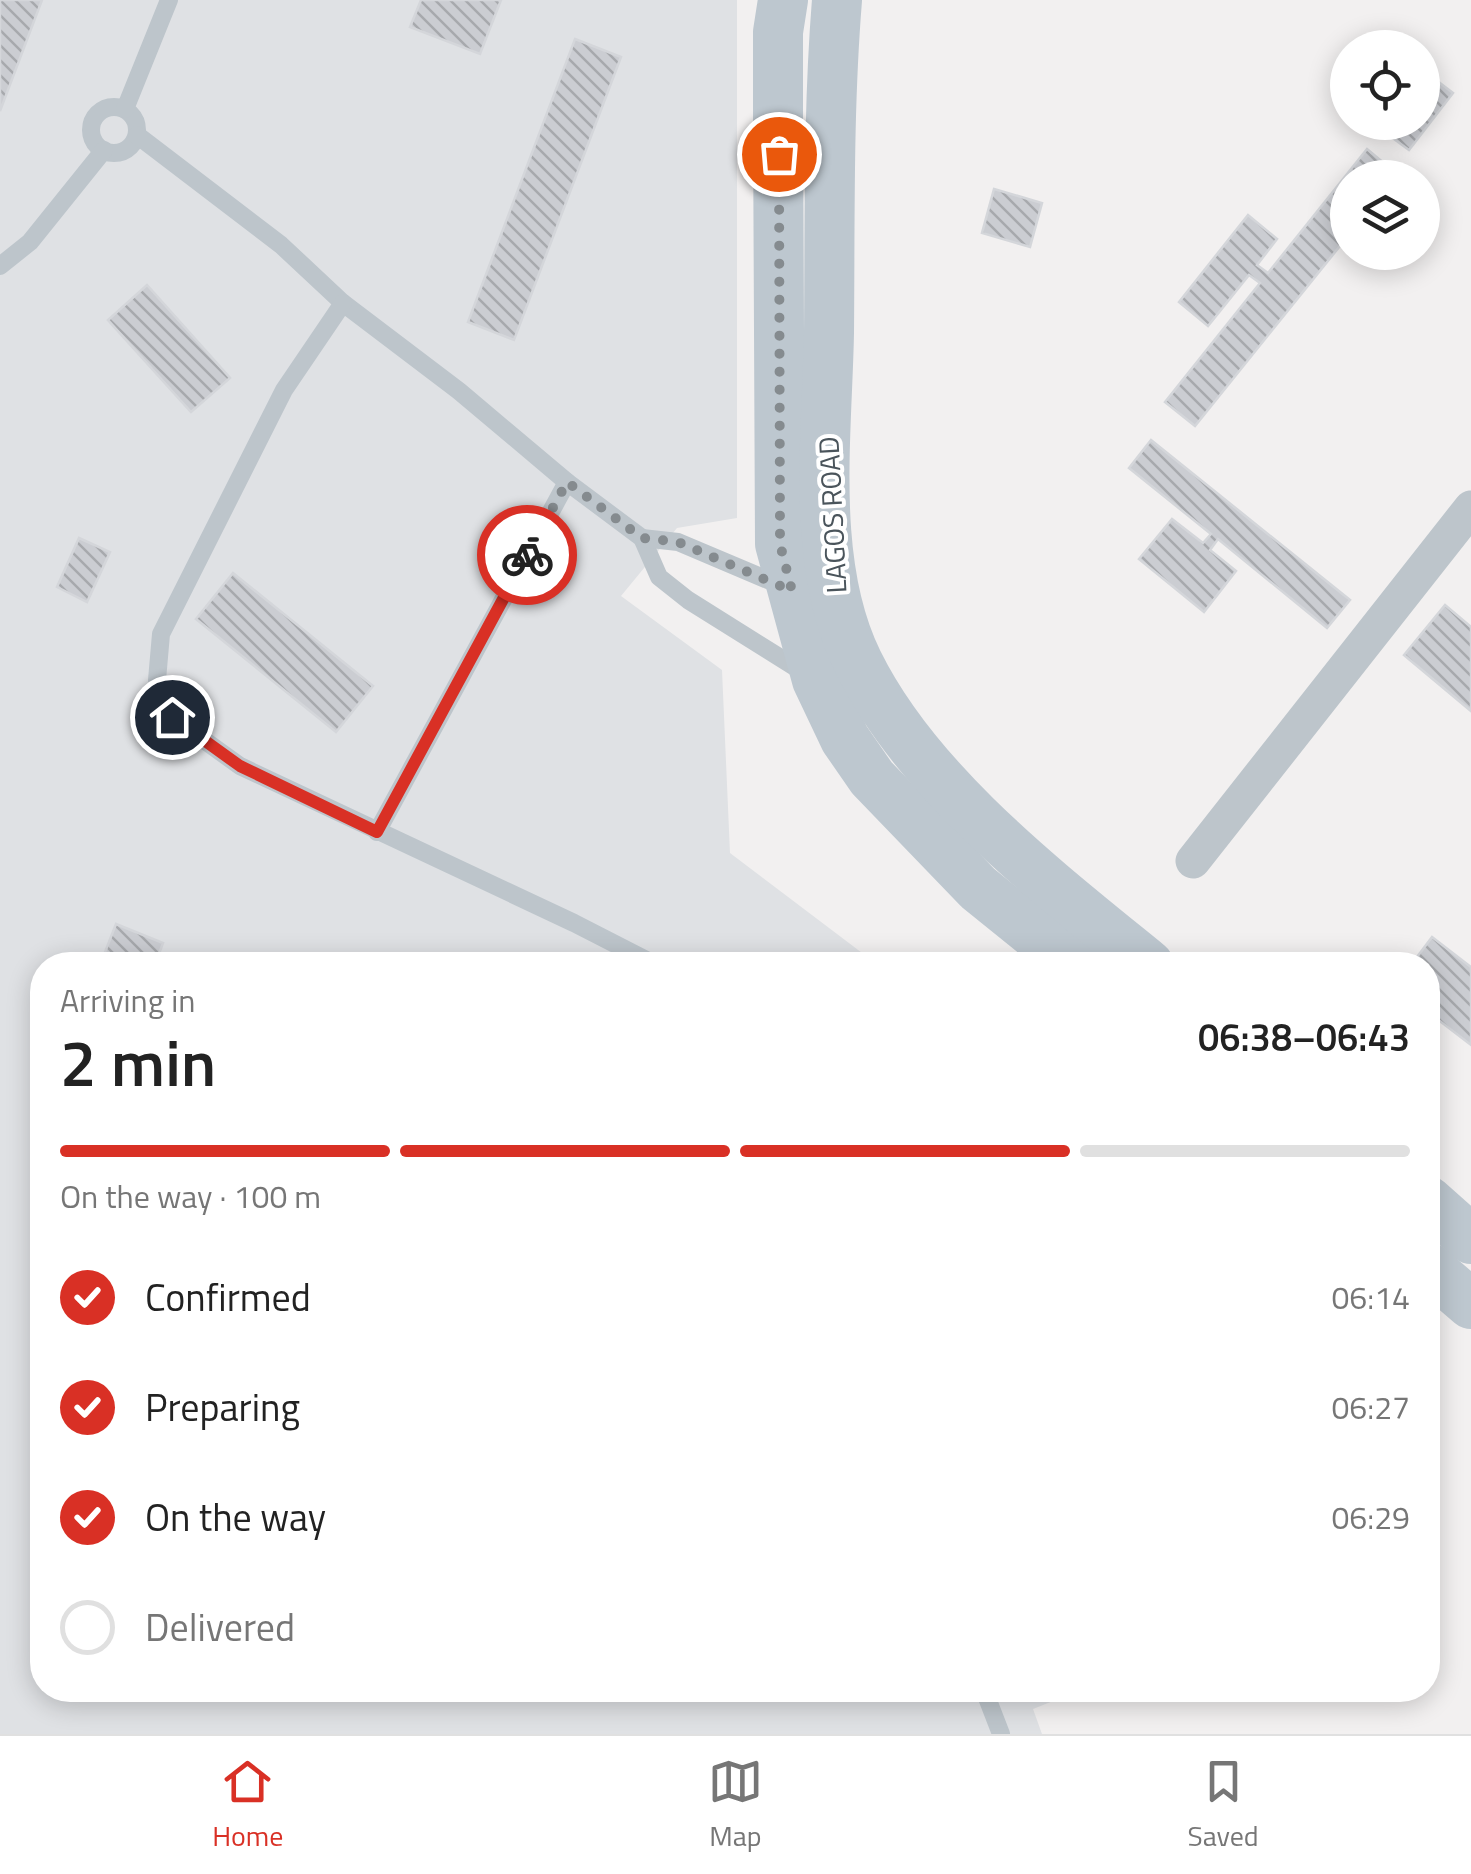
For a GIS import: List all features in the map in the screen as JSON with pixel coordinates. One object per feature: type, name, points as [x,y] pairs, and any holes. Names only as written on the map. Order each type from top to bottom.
[{"type":"main road","name":"LAGOS ROAD","points":[[783,0],[778,49],[780,544],[817,680],[845,739],[872,778],[978,888],[1057,952]]},
{"type":"main road","name":"LAGOS ROAD","points":[[836,0],[827,201],[826,486],[828,559],[838,613],[858,662],[896,728],[944,785],[1134,952]]},
{"type":"main road","points":[[1440,1212],[1471,1240]]},
{"type":"main road","points":[[1440,1277],[1471,1304]]},
{"type":"street","points":[[1193,861],[1471,508]]},
{"type":"lane","points":[[125,108],[169,0]]},
{"type":"lane","points":[[104,150],[92,134],[97,114],[105,108],[125,108],[133,116],[137,135],[281,245],[343,303],[642,538],[659,577],[766,651],[817,680]]},
{"type":"lane","points":[[104,150],[124,151],[137,135]]},
{"type":"lane","points":[[0,266],[30,242],[104,150]]},
{"type":"lane","points":[[343,303],[284,390],[160,634],[158,680],[172,717],[240,766],[631,952]]},
{"type":"lane","points":[[377,832],[567,482]]},
{"type":"lane","points":[[642,538],[678,542],[792,591]]},
{"type":"lane","points":[[989,1702],[1001,1734]]},
{"type":"shaded area","points":[[0,0],[737,0],[737,518],[677,528],[621,596],[722,670],[730,853],[861,952],[30,952],[30,1702],[1051,1702],[1033,1709],[1042,1734],[0,1734]]},
{"type":"building","points":[[0,0],[42,0],[0,111]]},
{"type":"building","points":[[421,0],[501,0],[480,54],[410,27]]},
{"type":"building","points":[[575,39],[621,57],[514,340],[468,322]]},
{"type":"building","points":[[1440,83],[1453,93],[1440,110]]},
{"type":"building","points":[[1395,140],[1417,140],[1409,150]]},
{"type":"building","points":[[1367,149],[1380,160],[1358,160]]},
{"type":"building","points":[[994,189],[1042,203],[1030,247],[982,233]]},
{"type":"building","points":[[1330,195],[1330,258],[1195,426],[1165,402],[1260,283],[1249,275],[1208,326],[1179,302],[1248,215],[1277,239],[1257,265],[1268,273]]},
{"type":"building","points":[[147,285],[230,378],[191,412],[108,320]]},
{"type":"building","points":[[1151,440],[1350,600],[1327,628],[1218,539],[1210,550],[1236,571],[1204,612],[1139,559],[1172,519],[1203,543],[1211,534],[1129,468]]},
{"type":"building","points":[[79,538],[110,552],[87,602],[57,587]]},
{"type":"building","points":[[233,573],[373,686],[336,732],[196,619]]},
{"type":"building","points":[[1445,605],[1471,627],[1471,711],[1404,655]]},
{"type":"building","points":[[116,924],[163,943],[160,952],[105,952]]},
{"type":"building","points":[[1432,937],[1471,967],[1471,1045],[1440,1021],[1440,952],[1421,952]]},
{"type":"way so far","points":[[527,555],[567,482],[642,538],[678,542],[792,591],[780,544],[779,154]]},
{"type":"route","points":[[172,717],[240,766],[377,832],[527,555]]}]
